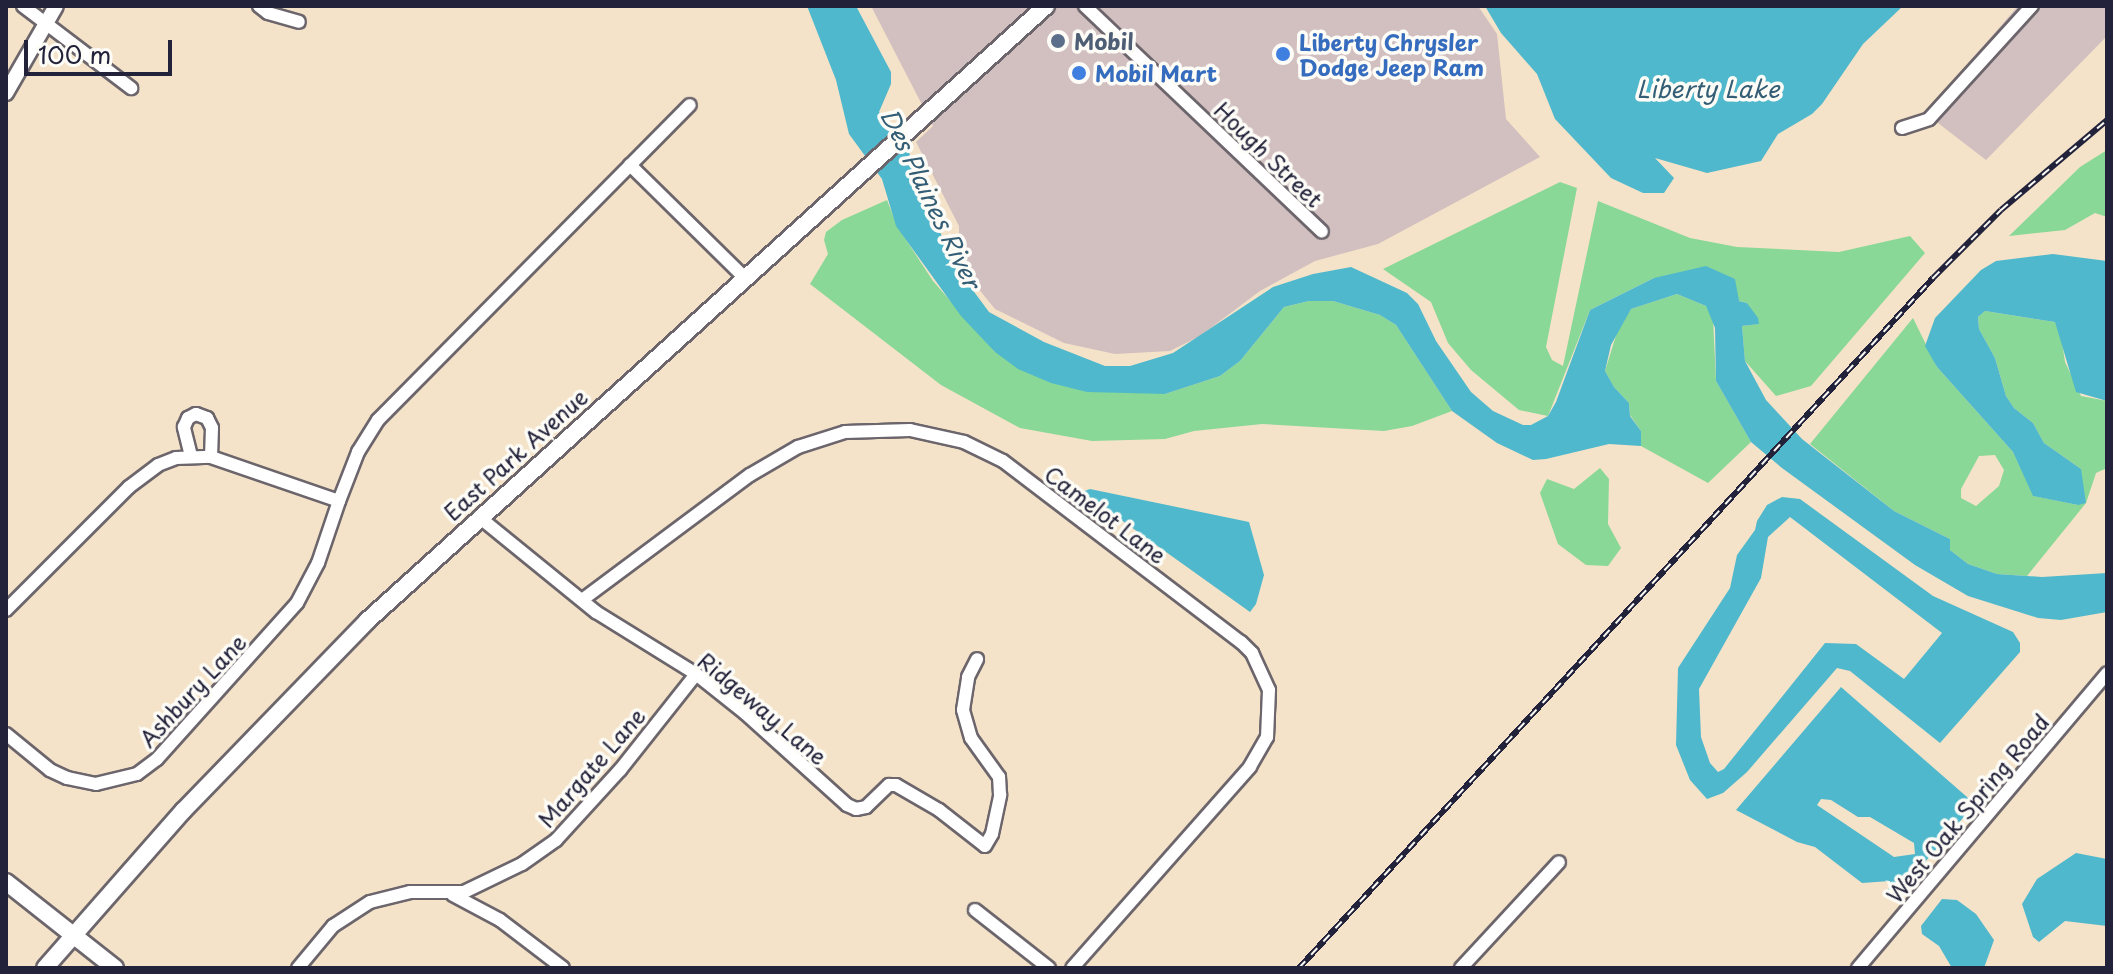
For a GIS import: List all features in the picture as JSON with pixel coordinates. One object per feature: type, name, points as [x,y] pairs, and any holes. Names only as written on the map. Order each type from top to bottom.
[{"type":"main road","name":"East Park Avenue","points":[[45,968],[226,764],[367,621],[1046,6]]},
{"type":"main road","points":[[6,882],[115,968]]},
{"type":"street","points":[[23,6],[131,88]]},
{"type":"street","points":[[6,93],[56,6]]},
{"type":"street","points":[[259,6],[268,13],[299,22]]},
{"type":"street","name":"Hough Street","points":[[1085,6],[1322,232]]},
{"type":"street","points":[[1902,128],[1929,119],[2032,6]]},
{"type":"street","name":"Ashbury Lane","points":[[6,734],[50,770],[67,778],[96,784],[137,774],[157,759],[297,603],[318,563],[358,452],[378,420],[690,105]]},
{"type":"street","points":[[630,165],[744,277]]},
{"type":"street","points":[[191,456],[184,427],[188,418],[196,414],[207,418],[212,428],[211,457]]},
{"type":"street","name":"Camelot Lane","points":[[582,600],[750,475],[798,447],[845,432],[910,430],[964,442],[1003,461],[1241,642],[1252,653],[1269,690],[1267,737],[1250,767],[1072,968]]},
{"type":"street","points":[[6,610],[129,487],[158,465],[191,456],[211,457],[339,501]]},
{"type":"street","name":"Ridgeway Lane","points":[[479,517],[582,600],[696,674],[745,713],[847,805],[856,809],[866,807],[889,785],[896,785],[939,810],[985,846],[992,834],[1000,795],[999,777],[971,738],[963,710],[968,677],[977,659]]},
{"type":"street","name":"West Oak Spring Road","points":[[1858,968],[2107,673]]},
{"type":"street","name":"Margate Lane","points":[[298,968],[333,926],[370,902],[410,892],[464,892],[497,877],[556,840],[620,770],[696,674]]},
{"type":"street","points":[[1461,968],[1559,862]]},
{"type":"street","points":[[448,893],[500,920],[563,968]]},
{"type":"street","points":[[975,910],[1049,968]]},
{"type":"shaded area","points":[[871,6],[1478,6],[1497,34],[1506,119],[1540,157],[1378,244],[1315,261],[1260,291],[1200,336],[1170,351],[1115,354],[1064,343],[995,309],[959,265],[959,226],[916,142],[933,126]]},
{"type":"shaded area","points":[[2018,6],[2107,6],[2107,36],[1986,160],[1925,113]]},
{"type":"green space","points":[[2107,150],[2107,217],[2095,213],[2065,230],[2009,236],[2080,167]]},
{"type":"green space","points":[[1560,182],[1577,188],[1546,347],[1552,360],[1563,366],[1598,201],[1690,238],[1737,247],[1839,252],[1910,236],[1925,253],[1811,386],[1776,396],[1745,361],[1742,326],[1758,324],[1747,303],[1654,278],[1590,310],[1548,416],[1519,410],[1471,370],[1448,343],[1431,302],[1383,269]]},
{"type":"green space","points":[[887,200],[897,226],[933,281],[995,352],[1165,394],[1220,376],[1240,361],[1284,307],[1309,301],[1333,301],[1380,315],[1396,325],[1452,411],[1412,426],[1384,431],[1262,424],[1194,431],[1165,439],[1092,441],[1020,428],[941,385],[810,284],[828,254],[824,240],[826,232],[842,220]]},
{"type":"green space","points":[[1677,294],[1706,306],[1713,318],[1716,381],[1751,442],[1708,483],[1641,446],[1641,431],[1630,415],[1629,403],[1605,371],[1619,326],[1631,309]]},
{"type":"green space","points":[[1985,311],[2055,322],[2060,329],[2065,362],[2081,396],[2107,401],[2107,468],[2096,473],[2086,503],[2027,576],[1997,574],[1968,564],[1950,550],[1950,539],[1894,511],[1810,444],[1913,318],[1937,367],[2013,452],[2034,496],[2078,505],[2081,469],[2044,443],[2033,423],[2014,408],[2006,396],[1995,358],[1979,329],[1978,317]],"holes":[[[1995,455],[2004,470],[1999,486],[1976,506],[1961,498],[1961,489],[1979,456]]]},
{"type":"green space","points":[[1600,468],[1609,479],[1608,524],[1621,548],[1608,566],[1586,565],[1558,544],[1540,493],[1547,479],[1574,489]]},
{"type":"water","points":[[807,6],[856,6],[891,72],[891,84],[879,112],[908,150],[952,262],[989,312],[1044,342],[1105,366],[1130,366],[1173,353],[1273,287],[1313,274],[1351,267],[1407,293],[1418,304],[1436,341],[1471,392],[1493,411],[1523,425],[1531,425],[1548,416],[1556,402],[1590,310],[1654,278],[1706,266],[1735,279],[1739,301],[1747,303],[1758,318],[1759,324],[1742,326],[1745,361],[1766,400],[1802,439],[1894,511],[1950,539],[1950,550],[1968,564],[1997,574],[2042,577],[2107,573],[2107,612],[2061,620],[2038,618],[1968,596],[1915,565],[1782,468],[1751,442],[1716,381],[1715,328],[1706,306],[1677,294],[1631,309],[1611,345],[1605,371],[1629,403],[1630,416],[1641,431],[1641,446],[1609,444],[1546,459],[1533,460],[1497,443],[1452,411],[1396,325],[1380,315],[1333,301],[1309,301],[1284,307],[1240,361],[1220,376],[1165,394],[1087,392],[1051,383],[1018,369],[995,352],[961,316],[896,226],[882,179],[849,134],[836,80]]},
{"type":"water","name":"Liberty Lake","points":[[1485,6],[1903,6],[1863,44],[1822,104],[1812,114],[1778,134],[1761,161],[1707,173],[1655,158],[1674,178],[1664,193],[1643,193],[1611,178],[1555,119],[1537,74],[1501,33]]},
{"type":"water","points":[[2053,254],[2107,261],[2107,401],[2076,392],[2055,322],[1985,311],[1978,317],[1979,329],[1995,358],[2006,396],[2014,408],[2033,423],[2044,443],[2081,469],[2086,503],[2078,505],[2033,496],[2013,452],[1937,367],[1925,346],[1935,318],[1981,270],[1996,261]]},
{"type":"water","points":[[1090,489],[1249,522],[1264,575],[1256,604],[1250,612],[1082,492]]},
{"type":"water","points":[[1782,497],[1800,499],[1933,596],[2013,632],[2020,643],[2020,652],[1940,743],[1850,671],[1837,668],[1747,772],[1723,793],[1707,799],[1690,780],[1676,745],[1678,668],[1730,588],[1737,555],[1755,530],[1767,505]],"holes":[[[1790,517],[1942,633],[1904,679],[1856,644],[1825,643],[1724,769],[1718,772],[1710,763],[1701,737],[1699,689],[1761,578],[1768,537]]]},
{"type":"water","points":[[1841,687],[1975,804],[1900,891],[1888,892],[1890,881],[1862,883],[1815,847],[1797,842],[1736,810]],"holes":[[[1821,799],[1831,800],[1858,817],[1870,817],[1914,843],[1915,854],[1894,857],[1817,805]]]},
{"type":"water","points":[[2076,853],[2107,859],[2107,926],[2065,921],[2039,942],[2033,937],[2022,904],[2037,879]]},
{"type":"water","points":[[1942,899],[1957,900],[1976,914],[1994,940],[1984,968],[1952,968],[1939,946],[1922,934],[1921,926]]},
{"type":"railway","points":[[1299,968],[1933,278],[2001,210],[2107,120]]},
{"type":"place","name":"Mobil","points":[[1058,41]]},
{"type":"place","name":"Liberty Chrysler Dodge Jeep Ram","points":[[1283,54]]},
{"type":"place","name":"Mobil Mart","points":[[1079,73]]},
{"type":"water label","name":"Des Plaines River","points":[[931,198]]}]
